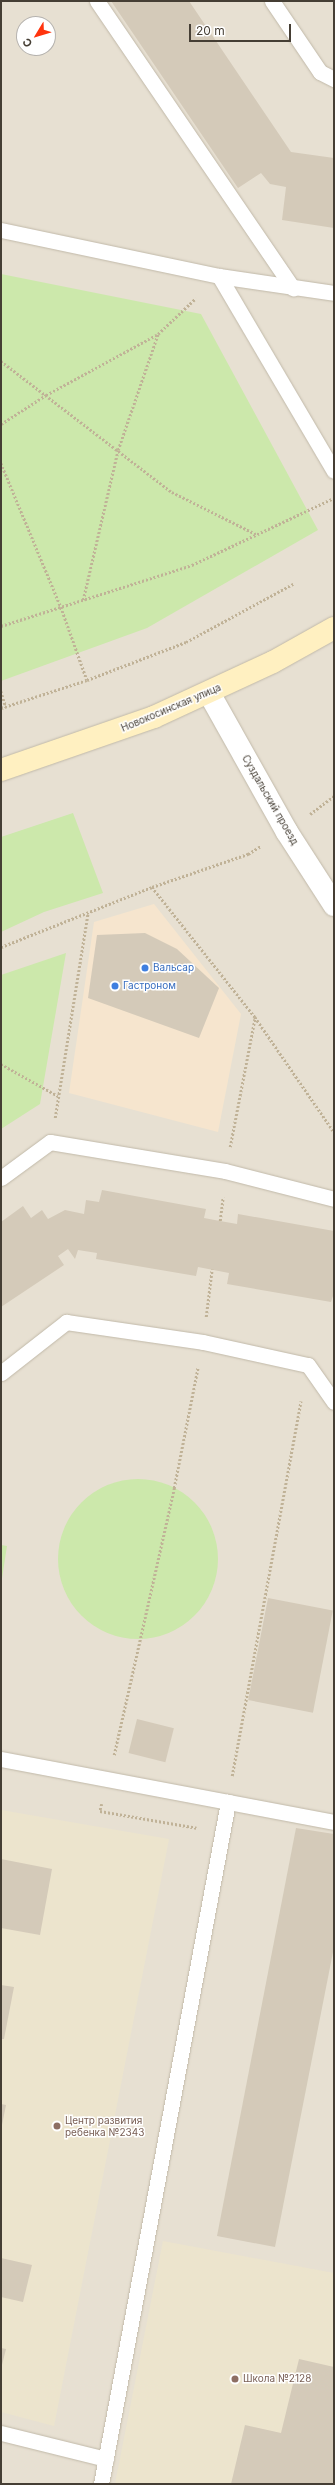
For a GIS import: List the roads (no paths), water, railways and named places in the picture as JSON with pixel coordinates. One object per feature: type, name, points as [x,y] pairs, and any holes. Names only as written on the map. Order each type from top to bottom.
[{"type":"street","name":"Новокосинская улица","points":[[1,770],[154,717],[209,693],[334,628]]},
{"type":"street","name":"Суздальский проезд","points":[[209,693],[287,832],[334,905]]},
{"type":"lane","points":[[97,1],[293,288]]},
{"type":"lane","points":[[272,1],[320,72],[334,79]]},
{"type":"lane","points":[[1,230],[219,276],[334,294]]},
{"type":"lane","points":[[219,276],[334,471]]},
{"type":"lane","points":[[1,1178],[50,1142],[225,1171],[334,1199]]},
{"type":"lane","points":[[1,1373],[66,1322],[202,1342],[308,1365],[334,1402]]},
{"type":"lane","points":[[1,1759],[334,1822]]},
{"type":"lane","points":[[101,2484],[228,1802]]},
{"type":"lane","points":[[1,2433],[106,2459]]},
{"type":"place","name":"Вальсар","points":[[145,968]]},
{"type":"place","name":"Гастроном","points":[[115,986]]},
{"type":"place","name":"Центр развития ребенка №2343","points":[[57,2126]]},
{"type":"place","name":"Школа №2128","points":[[235,2379]]}]
